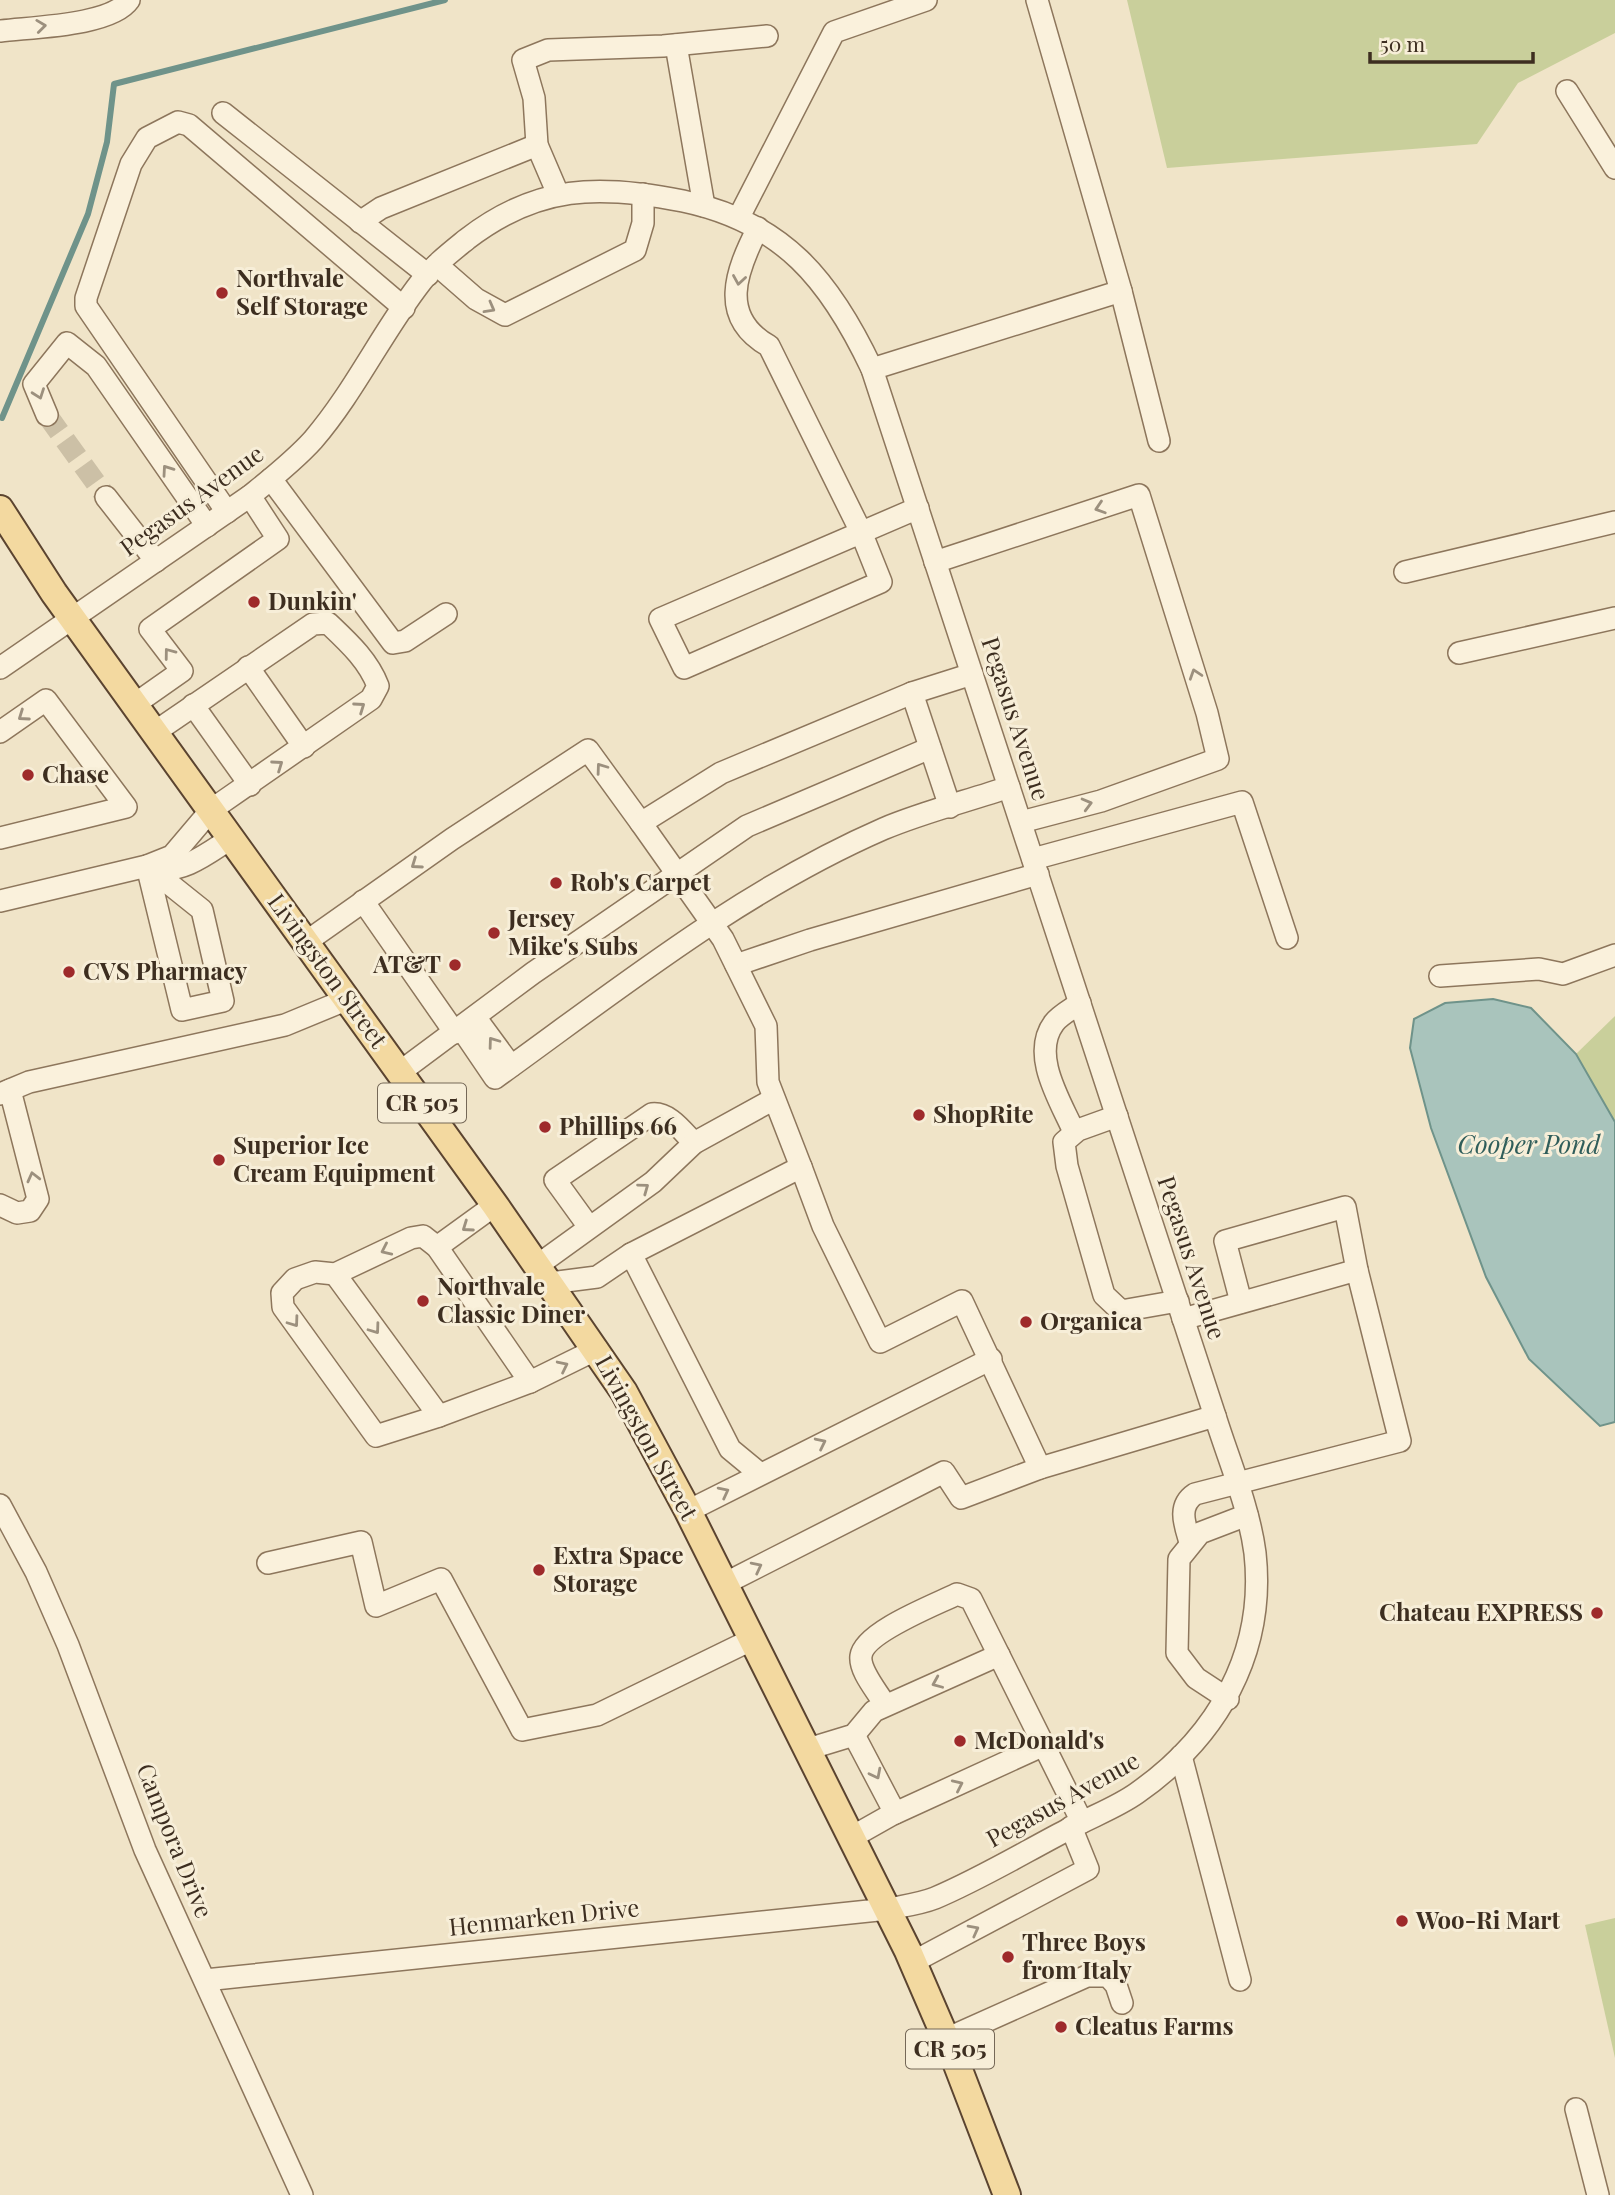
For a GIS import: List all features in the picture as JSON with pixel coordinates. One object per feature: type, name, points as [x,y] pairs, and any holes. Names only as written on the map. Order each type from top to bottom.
[{"type":"main road","name":"Livingston Street","points":[[0,509],[72,618],[597,1349],[635,1410],[753,1639],[913,1962],[946,2039],[1002,2194]]},
{"type":"street","points":[[82,21],[97,0]]},
{"type":"street","points":[[0,31],[82,21],[122,9],[129,0]]},
{"type":"street","points":[[740,217],[834,32],[926,0]]},
{"type":"street","points":[[1037,0],[1121,291],[1158,441]]},
{"type":"street","points":[[558,194],[537,145],[534,98],[523,60],[548,50],[676,45],[767,36]]},
{"type":"street","points":[[676,45],[704,206]]},
{"type":"street","points":[[1567,91],[1615,167]]},
{"type":"street","points":[[223,113],[360,222],[475,299],[505,315],[635,250],[643,223],[643,194]]},
{"type":"street","points":[[227,512],[86,306],[86,298],[131,164],[147,138],[178,122],[189,125],[404,308]]},
{"type":"street","points":[[360,222],[381,208],[537,145]]},
{"type":"street","name":"Pegasus Avenue","points":[[0,668],[271,479],[313,440],[432,270],[477,232],[509,210],[558,194],[582,190],[643,194],[704,206],[740,217],[804,264],[850,321],[872,369],[1237,1483],[1255,1554],[1256,1593],[1252,1628],[1228,1699],[1181,1756],[1135,1795],[932,1899],[888,1909]]},
{"type":"street","points":[[758,228],[745,253],[737,279],[736,313],[748,332],[769,346],[861,532],[881,582],[684,668],[660,619],[861,532],[918,508]]},
{"type":"street","points":[[872,369],[1121,291]]},
{"type":"street","points":[[47,415],[34,384],[67,342],[96,366],[207,526]]},
{"type":"street","points":[[271,479],[393,643],[405,641],[446,614]]},
{"type":"street","points":[[935,562],[1139,495],[1207,713],[1218,759],[1101,801],[1021,822]]},
{"type":"street","points":[[135,704],[182,671],[150,629],[278,539],[250,496]]},
{"type":"street","points":[[106,497],[156,561]]},
{"type":"street","points":[[1405,572],[1615,522]]},
{"type":"street","points":[[1458,653],[1615,618]]},
{"type":"street","points":[[0,901],[147,866],[172,856],[211,810],[372,699],[378,686],[372,671],[328,622],[313,624],[155,732]]},
{"type":"street","points":[[248,667],[304,747]]},
{"type":"street","points":[[641,823],[721,773],[912,693],[972,674]]},
{"type":"street","points":[[912,693],[950,807]]},
{"type":"street","points":[[0,732],[46,700],[126,807],[0,838]]},
{"type":"street","points":[[193,705],[250,785]]},
{"type":"street","points":[[400,1072],[533,973],[747,826],[930,748]]},
{"type":"street","points":[[306,942],[588,750],[711,922],[736,965],[766,1026],[768,1082],[774,1098],[823,1226],[880,1342],[962,1301],[1040,1468]]},
{"type":"street","points":[[363,901],[503,1072],[711,922],[756,895],[884,829],[1009,787]]},
{"type":"street","points":[[736,965],[1242,802],[1287,938]]},
{"type":"street","points":[[147,866],[168,871],[201,858],[227,841],[234,843]]},
{"type":"street","points":[[147,866],[202,910],[223,1001],[182,1010],[147,866]]},
{"type":"street","points":[[1440,976],[1539,969],[1563,974],[1615,955]]},
{"type":"street","points":[[0,1205],[17,1213],[30,1211],[38,1199],[5,1092],[55,1076],[285,1025],[348,999]]},
{"type":"street","points":[[1074,1132],[1052,1083],[1046,1063],[1045,1045],[1055,1020],[1080,1003]]},
{"type":"street","points":[[544,1274],[589,1227],[653,1182],[694,1143],[774,1098]]},
{"type":"street","points":[[589,1227],[555,1180],[652,1114],[659,1113],[669,1118],[694,1143]]},
{"type":"street","points":[[1117,1116],[1074,1132],[1063,1142],[1067,1166],[1104,1295],[1121,1311],[1180,1310],[1241,1302],[1357,1270]]},
{"type":"street","points":[[544,1274],[597,1277],[631,1254],[801,1167]]},
{"type":"street","points":[[437,1247],[495,1205]]},
{"type":"street","points":[[1190,1542],[1183,1517],[1189,1498],[1399,1441],[1357,1270],[1345,1207],[1225,1241],[1241,1302]]},
{"type":"street","points":[[530,1382],[437,1247],[423,1236],[411,1238],[335,1274],[315,1272],[295,1279],[282,1293],[283,1307],[376,1436],[530,1382],[597,1349]]},
{"type":"street","points":[[631,1254],[730,1449],[760,1473]]},
{"type":"street","points":[[335,1274],[439,1416]]},
{"type":"street","points":[[688,1511],[991,1359]]},
{"type":"street","points":[[724,1584],[944,1472],[961,1498],[1040,1468],[1215,1416]]},
{"type":"street","name":"Campora Drive","points":[[0,1505],[36,1572],[63,1633],[145,1850],[302,2195]]},
{"type":"street","points":[[1228,1699],[1196,1678],[1177,1653],[1179,1559],[1190,1542],[1200,1533],[1247,1515]]},
{"type":"street","points":[[268,1563],[361,1542],[376,1606],[441,1579],[522,1730],[597,1716],[753,1639]]},
{"type":"street","points":[[885,1705],[862,1665],[861,1654],[868,1639],[957,1594],[971,1599],[1044,1745],[1076,1825],[1088,1869],[913,1962]]},
{"type":"street","points":[[808,1749],[855,1735],[874,1711],[999,1655]]},
{"type":"street","points":[[855,1735],[895,1813]]},
{"type":"street","points":[[852,1837],[895,1813],[1044,1745]]},
{"type":"street","points":[[1181,1756],[1241,1980]]},
{"type":"street","name":"Henmarken Drive","points":[[205,1980],[888,1909]]},
{"type":"street","points":[[946,2039],[1087,1976],[1108,1976],[1116,1984],[1122,2003]]},
{"type":"street","points":[[1576,2109],[1598,2195]]},
{"type":"green space","points":[[1127,0],[1615,0],[1615,33],[1518,83],[1477,144],[1167,168]]},
{"type":"green space","points":[[1615,1016],[1615,1122],[1576,1054]]},
{"type":"green space","points":[[1615,1918],[1615,2058],[1585,1925]]},
{"type":"water","name":"Cooper Pond","points":[[1493,999],[1531,1008],[1576,1054],[1615,1122],[1615,1422],[1600,1426],[1529,1359],[1486,1277],[1431,1128],[1410,1048],[1414,1019],[1445,1003]]},
{"type":"waterway","points":[[2,418],[88,214],[107,142],[114,84],[445,0]]},
{"type":"tunnel","points":[[47,415],[106,497]]},
{"type":"place","name":"Northvale Self Storage","points":[[222,293]]},
{"type":"place","name":"Dunkin'","points":[[254,602]]},
{"type":"place","name":"Chase","points":[[28,775]]},
{"type":"place","name":"Rob's Carpet","points":[[556,883]]},
{"type":"place","name":"Jersey Mike's Subs","points":[[494,933]]},
{"type":"place","name":"AT&T","points":[[455,965]]},
{"type":"place","name":"CVS Pharmacy","points":[[69,972]]},
{"type":"place","name":"ShopRite","points":[[919,1115]]},
{"type":"place","name":"Phillips 66","points":[[545,1127]]},
{"type":"place","name":"Superior Ice Cream Equipment","points":[[219,1160]]},
{"type":"place","name":"Northvale Classic Diner","points":[[423,1301]]},
{"type":"place","name":"Organica","points":[[1026,1322]]},
{"type":"place","name":"Extra Space Storage","points":[[539,1570]]},
{"type":"place","name":"Chateau EXPRESS","points":[[1597,1613]]},
{"type":"place","name":"McDonald's","points":[[960,1741]]},
{"type":"place","name":"Woo-Ri Mart","points":[[1402,1921]]},
{"type":"place","name":"Three Boys from Italy","points":[[1008,1957]]},
{"type":"place","name":"Cleatus Farms","points":[[1061,2027]]}]
